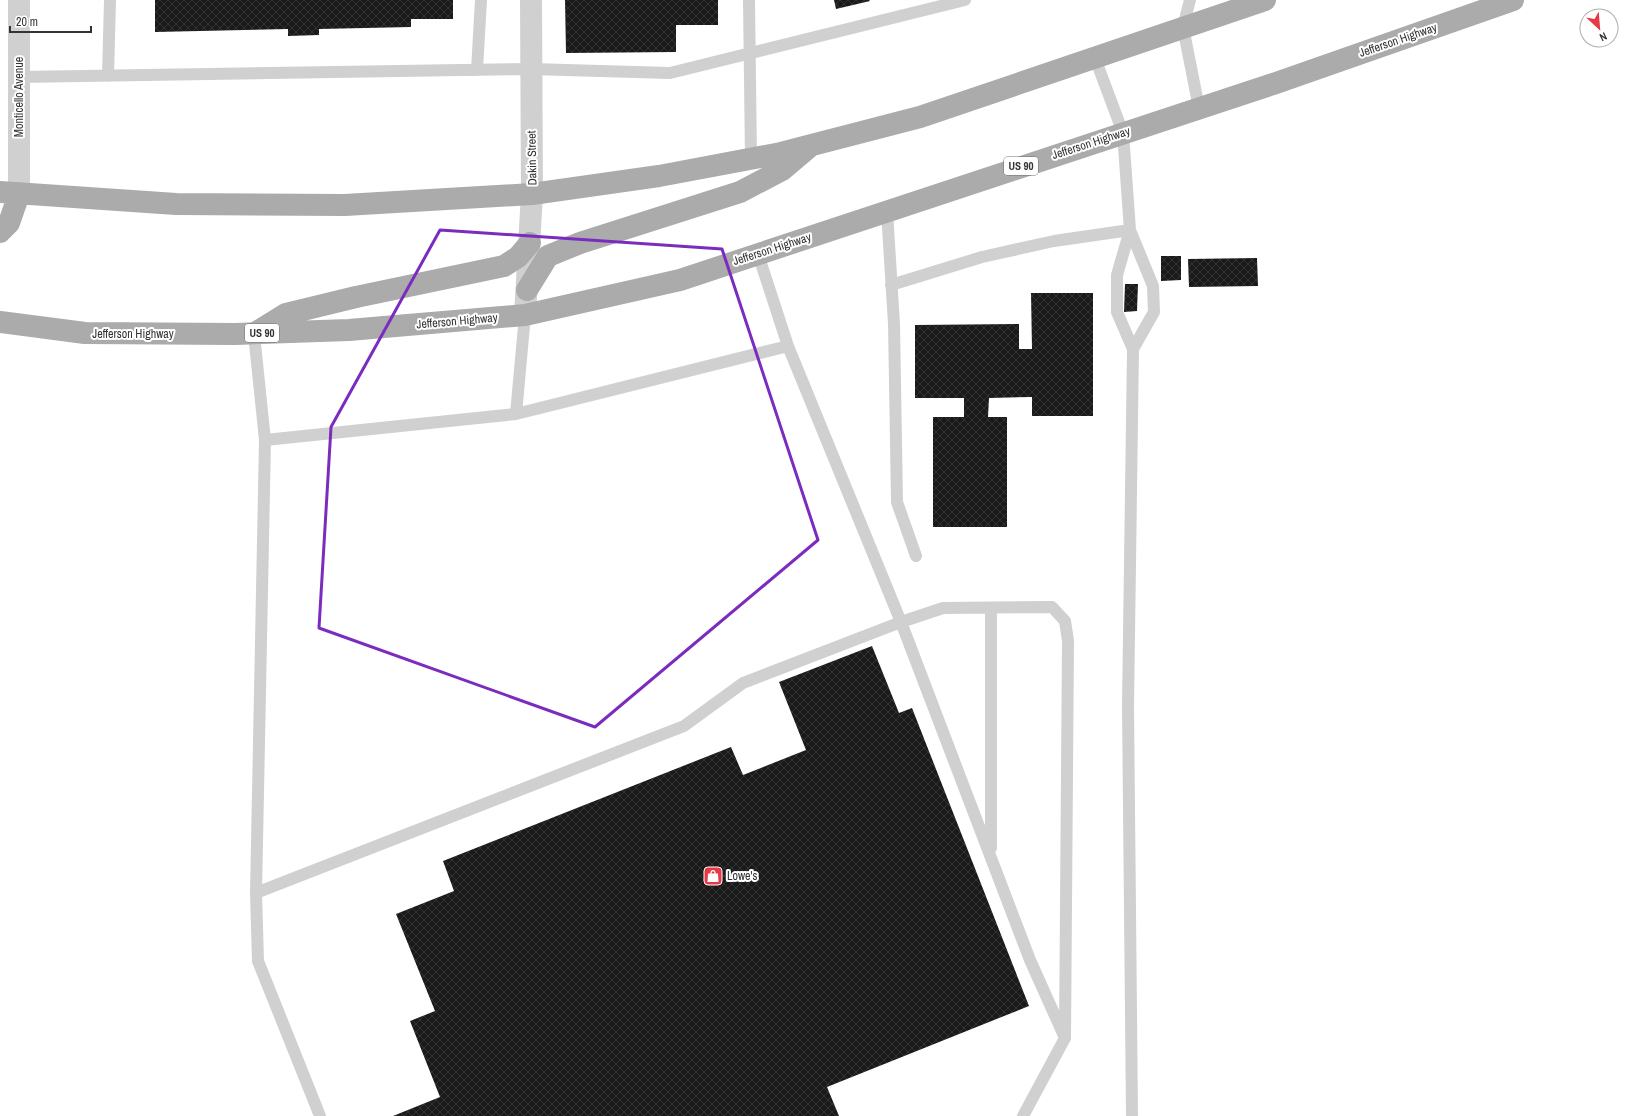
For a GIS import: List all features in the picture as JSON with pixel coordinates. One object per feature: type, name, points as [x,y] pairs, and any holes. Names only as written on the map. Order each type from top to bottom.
[{"type":"main road","points":[[0,232],[8,223],[9,193],[176,204],[345,205],[532,194],[659,176],[751,159],[920,117],[1265,0]]},
{"type":"main road","name":"Jefferson Highway","points":[[0,322],[85,333],[254,334],[349,330],[525,316],[680,280],[1199,108],[1513,0]]},
{"type":"main road","points":[[527,290],[548,256],[580,242],[740,192],[782,170],[812,145]]},
{"type":"main road","points":[[254,334],[286,314],[356,297],[504,266],[518,257],[530,243]]},
{"type":"street","name":"Monticello Avenue","points":[[9,193],[19,77],[19,0]]},
{"type":"street","name":"Dakin Street","points":[[525,316],[532,194],[531,0]]},
{"type":"lane","points":[[108,76],[110,0]]},
{"type":"lane","points":[[477,70],[481,0]]},
{"type":"lane","points":[[749,0],[751,159]]},
{"type":"lane","points":[[19,77],[531,69],[670,73],[965,0]]},
{"type":"lane","points":[[1190,0],[1184,27],[1199,108]]},
{"type":"lane","points":[[1095,58],[1123,133],[1130,230],[1153,286],[1154,312],[1133,349]]},
{"type":"lane","points":[[887,211],[894,324],[897,502],[916,556]]},
{"type":"lane","points":[[892,285],[982,257],[1054,242],[1130,230]]},
{"type":"lane","points":[[1130,230],[1117,275],[1117,312],[1133,349],[1128,706],[1132,1116]]},
{"type":"lane","points":[[758,254],[788,346],[901,622],[1030,960],[1065,1038]]},
{"type":"lane","points":[[516,414],[525,316]]},
{"type":"lane","points":[[254,334],[265,440],[256,893],[258,961],[320,1116]]},
{"type":"lane","points":[[265,440],[516,414],[788,346]]},
{"type":"lane","points":[[256,893],[684,726],[743,683],[901,622],[943,608],[1052,607],[1065,621],[1068,641],[1065,1038],[1023,1116]]},
{"type":"lane","points":[[991,608],[991,857]]},
{"type":"highlighted area","points":[[440,230],[722,249],[818,540],[595,727],[319,628],[331,427]]},
{"type":"building","points":[[155,0],[453,0],[453,19],[411,19],[411,27],[319,29],[319,35],[288,36],[288,29],[155,32]]},
{"type":"building","points":[[565,0],[718,0],[718,25],[676,25],[676,52],[566,53]]},
{"type":"building","points":[[834,0],[869,0],[870,1],[836,9]]},
{"type":"building","points":[[1161,256],[1181,256],[1181,280],[1161,281]]},
{"type":"building","points":[[1257,258],[1258,286],[1189,287],[1188,259]]},
{"type":"building","points":[[1125,284],[1138,284],[1137,311],[1124,312]]},
{"type":"building","points":[[1031,293],[1093,293],[1093,416],[1032,416],[1032,397],[989,398],[988,417],[1007,417],[1007,527],[933,527],[933,417],[964,417],[964,398],[915,398],[915,325],[1019,324],[1019,349],[1032,349]]},
{"type":"building","name":"Lowe's","points":[[872,646],[899,713],[912,708],[1029,1006],[827,1087],[839,1116],[393,1116],[440,1097],[410,1021],[435,1011],[396,914],[454,891],[443,861],[731,747],[743,775],[806,750],[779,682]]},
{"type":"place","name":"Lowe's","points":[[713,876]]}]
